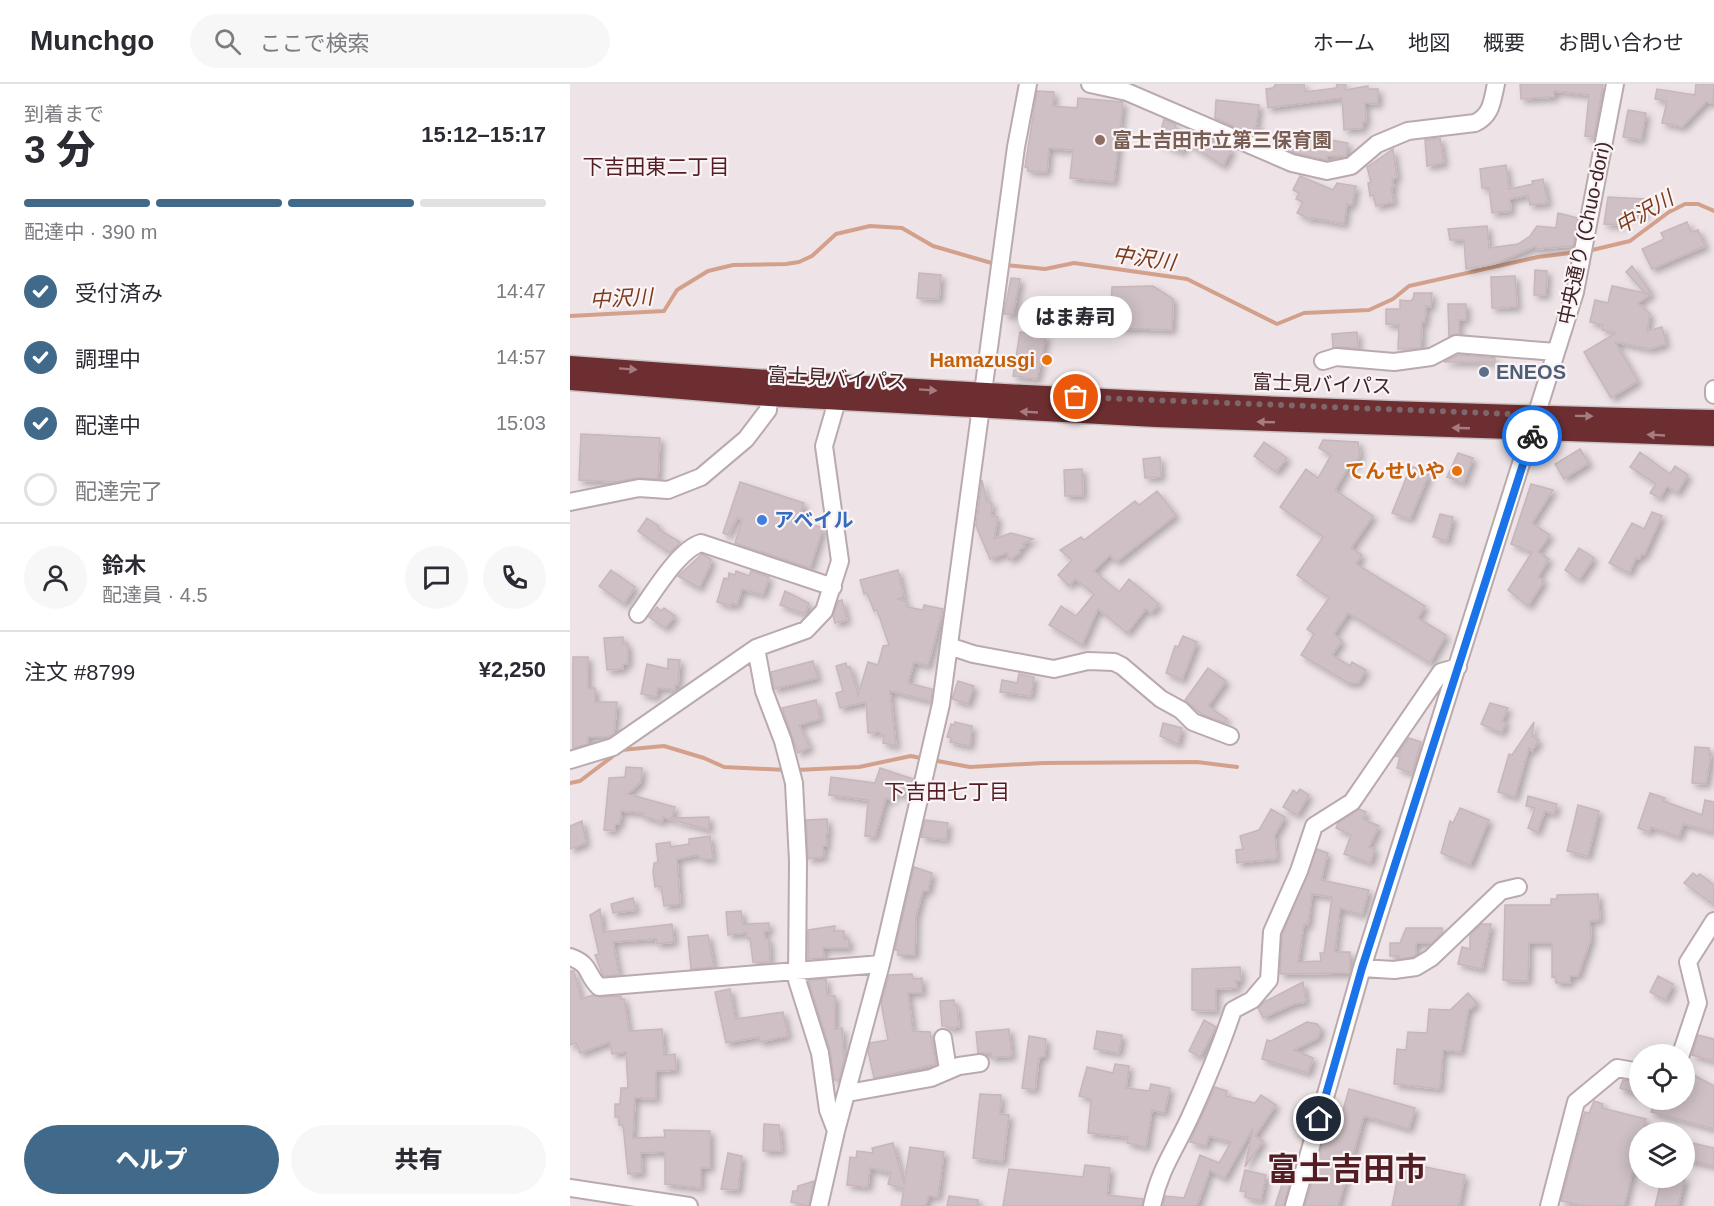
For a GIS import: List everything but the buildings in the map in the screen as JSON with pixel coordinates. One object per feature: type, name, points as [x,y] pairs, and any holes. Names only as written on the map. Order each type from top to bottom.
[{"type":"highway","name":"富士見バイパス","points":[[570,365],[1156,418],[1535,422],[1714,419]]},
{"type":"highway","name":"富士見バイパス","points":[[570,381],[837,401],[982,401]]},
{"type":"highway","name":"富士見バイパス","points":[[1535,422],[1714,437]]},
{"type":"street","points":[[819,1206],[836,1131],[881,964],[941,704],[1016,147],[1028,84]]},
{"type":"street","points":[[1090,84],[1127,92],[1292,164],[1327,171],[1351,166],[1377,144],[1408,131],[1475,123],[1484,119],[1489,113],[1496,84]]},
{"type":"street","name":"中央通り (Chuo-dori)","points":[[1294,1206],[1362,968],[1575,292],[1615,84]]},
{"type":"street","points":[[1323,361],[1336,357],[1403,361],[1431,357],[1456,344],[1556,352]]},
{"type":"street","points":[[1714,389],[1714,395]]},
{"type":"street","points":[[570,502],[639,488],[668,490],[701,477],[746,440],[768,410],[769,397]]},
{"type":"street","points":[[570,760],[579,760],[613,747],[756,648],[806,630],[824,611],[840,561],[824,446],[837,401]]},
{"type":"street","points":[[638,614],[679,560],[701,543],[833,587]]},
{"type":"street","points":[[949,646],[973,654],[1054,669],[1088,661],[1114,662],[1122,666],[1161,699],[1181,710],[1193,722],[1230,736]]},
{"type":"street","points":[[756,648],[764,691],[783,741],[794,783],[798,861],[797,971],[801,996],[824,1066],[828,1110],[836,1131]]},
{"type":"street","points":[[1152,1206],[1163,1166],[1190,1117],[1218,1053],[1233,1010],[1252,1000],[1269,980],[1272,932],[1299,871],[1314,826],[1352,802],[1441,672],[1458,667]]},
{"type":"street","points":[[1362,968],[1394,970],[1416,967],[1431,958],[1501,891],[1518,887]]},
{"type":"street","points":[[1684,1044],[1698,1003],[1688,962],[1714,921]]},
{"type":"street","points":[[570,957],[583,962],[589,968],[591,979],[599,987],[881,964]]},
{"type":"street","points":[[943,1038],[948,1070]]},
{"type":"street","points":[[848,1093],[931,1078],[948,1070],[980,1063]]},
{"type":"street","points":[[1549,1206],[1576,1102],[1617,1068],[1629,1070]]},
{"type":"street","points":[[570,1188],[689,1206]]},
{"type":"waterway","name":"中沢川","points":[[1588,251],[1630,241],[1669,212],[1685,204],[1698,204],[1714,211]]},
{"type":"waterway","name":"中沢川","points":[[570,316],[664,311],[677,290],[708,271],[733,265],[799,262],[812,256],[836,234],[870,226],[902,228],[933,246],[995,264]]},
{"type":"waterway","name":"中沢川","points":[[1005,265],[1045,269],[1074,263],[1187,279],[1277,324],[1304,313],[1369,310],[1393,299],[1409,286],[1538,257],[1578,252]]},
{"type":"waterway","points":[[570,783],[580,781],[621,750],[664,746],[704,758],[724,767],[786,770]]},
{"type":"waterway","points":[[796,770],[859,767],[911,756],[925,759]]},
{"type":"waterway","points":[[932,760],[970,767],[1043,763],[1197,762],[1237,767]]},
{"type":"way so far","points":[[1076,397],[1536,415],[1532,436]]},
{"type":"place","name":"富士吉田市立第三保育園","points":[[1100,140]]},
{"type":"place","name":"Hamazusgi","points":[[1047,360]]},
{"type":"place","name":"ENEOS","points":[[1484,372]]},
{"type":"place","name":"はま寿司","points":[[1076,397]]},
{"type":"place","name":"てんせいや","points":[[1457,471]]},
{"type":"place","name":"アベイル","points":[[762,520]]},
{"type":"district","name":"下吉田東二丁目","points":[[656,166]]},
{"type":"district","name":"下吉田七丁目","points":[[947,791]]},
{"type":"district","name":"富士吉田市","points":[[1347,1169]]},
{"type":"route","points":[[1319,1119],[1362,968],[1532,436]]}]
